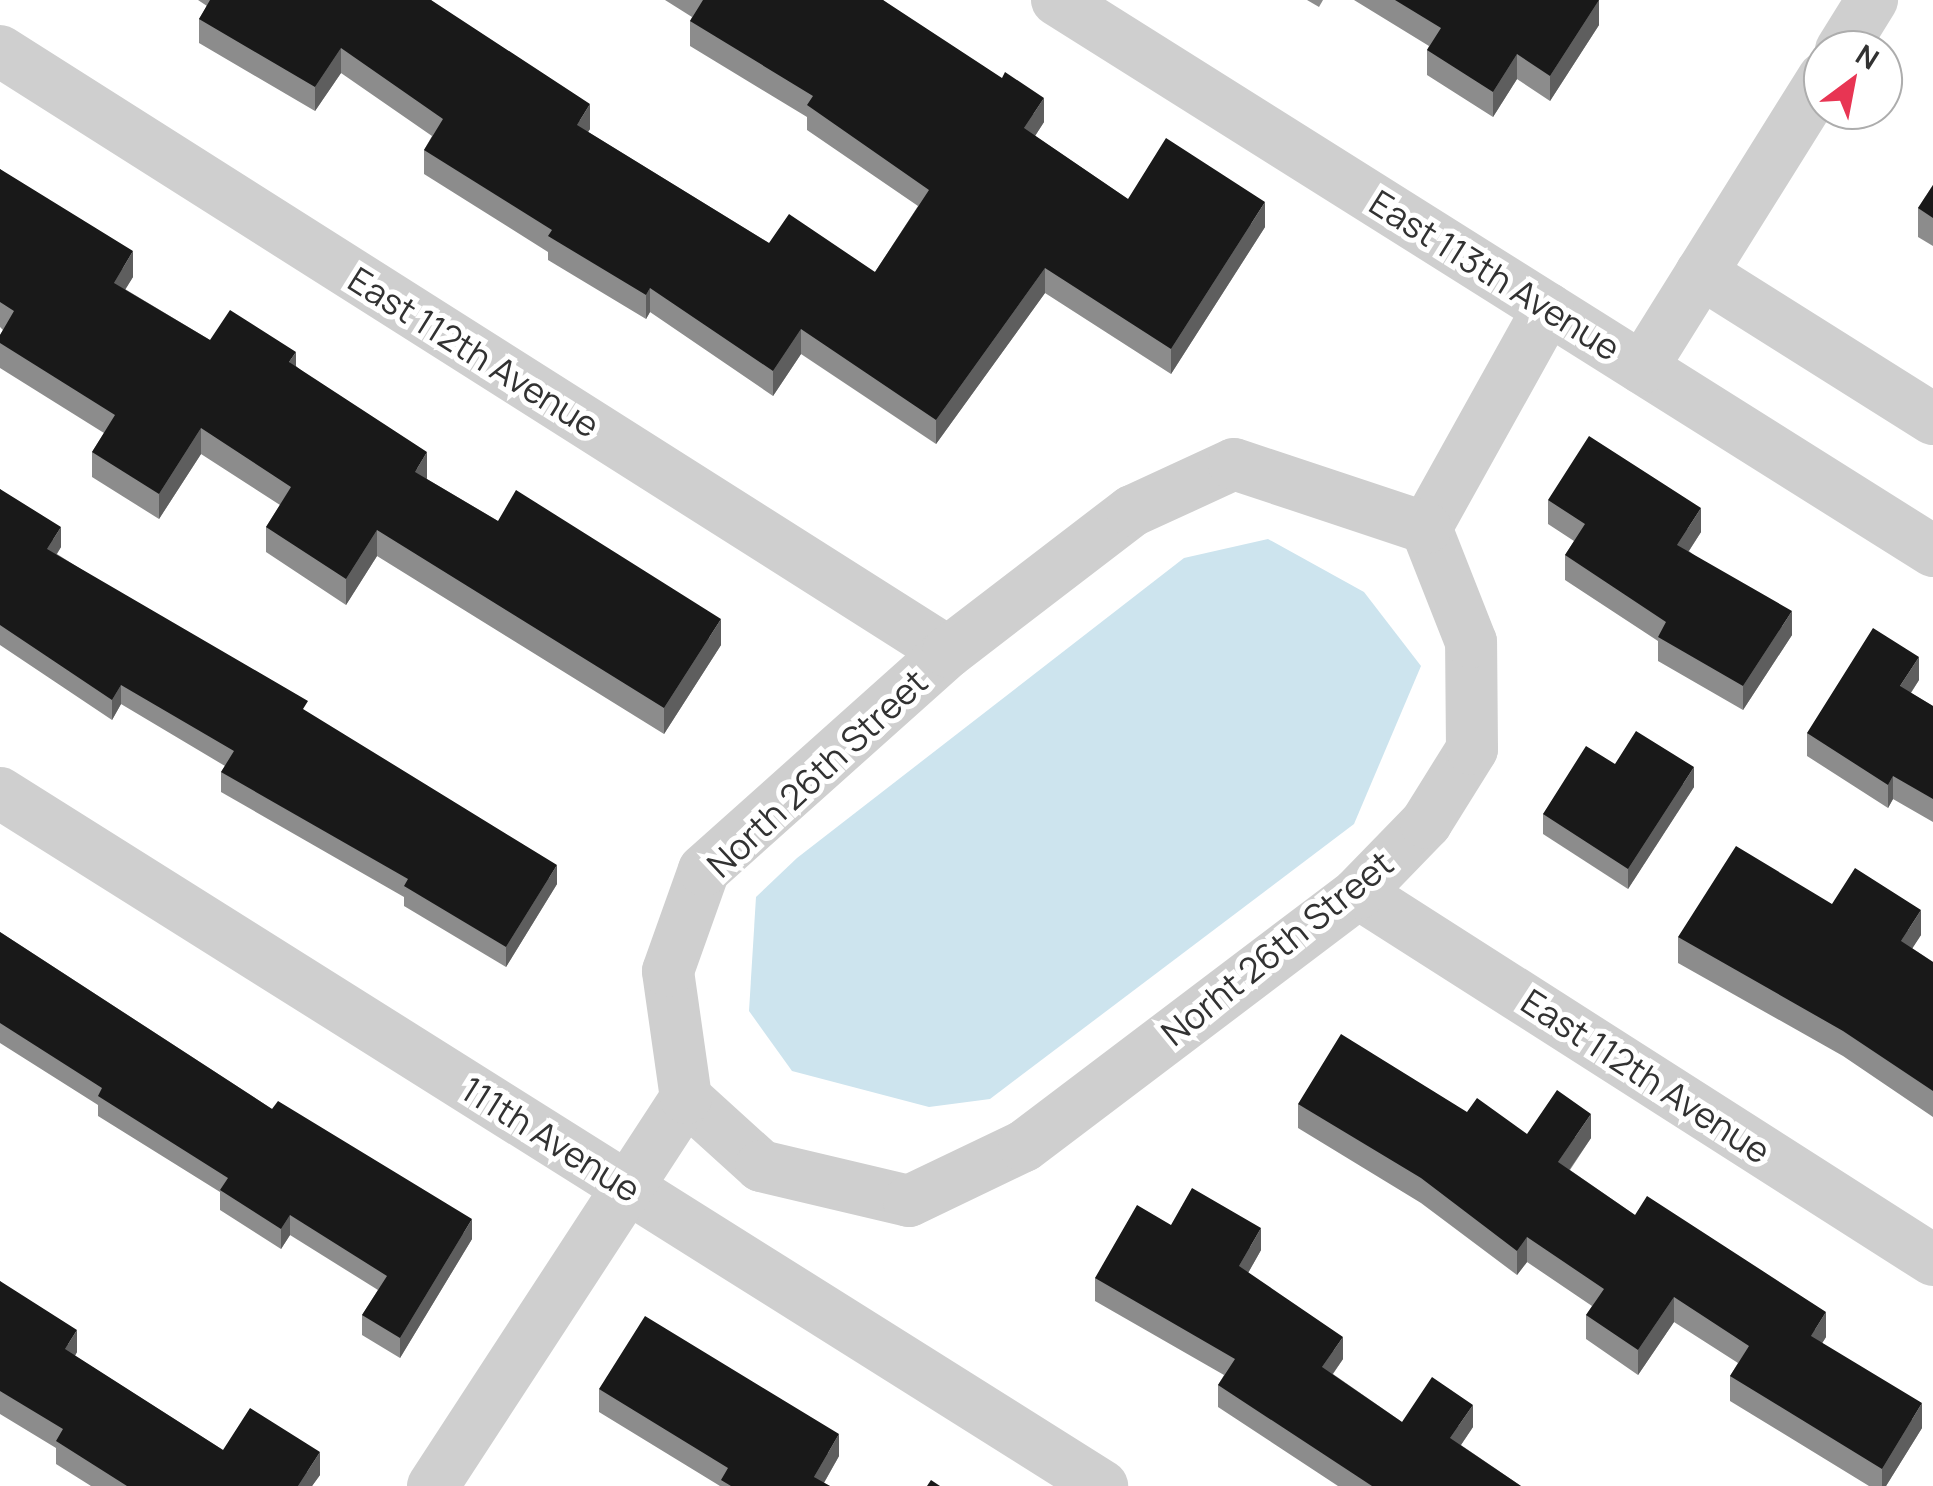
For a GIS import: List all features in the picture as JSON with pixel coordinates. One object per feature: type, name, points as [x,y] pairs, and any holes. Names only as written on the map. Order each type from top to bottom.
[{"type":"street","name":"East 113th Avenue","points":[[1057,0],[1933,550]]},
{"type":"street","points":[[1853,30],[1872,0]]},
{"type":"street","name":"East 112th Avenue","points":[[0,51],[948,652]]},
{"type":"street","points":[[1642,368],[1803,110]]},
{"type":"street","points":[[1702,273],[1933,419]]},
{"type":"street","points":[[1426,528],[1548,309]]},
{"type":"street","name":"North 26th Street","points":[[686,1098],[668,971],[704,870],[948,652],[1132,511],[1234,464],[1426,528]]},
{"type":"street","name":"Norht 26th Street","points":[[686,1098],[761,1166],[909,1201],[1024,1146],[1358,893],[1426,823],[1472,748],[1471,642],[1426,528]]},
{"type":"street","name":"111th Avenue","points":[[0,793],[1102,1486]]},
{"type":"street","name":"East 112th Avenue","points":[[1358,893],[1933,1260]]},
{"type":"street","points":[[433,1486],[686,1098]]},
{"type":"water","points":[[1268,539],[1364,592],[1421,666],[1354,824],[990,1099],[929,1107],[792,1071],[749,1011],[756,897],[797,858],[1184,558]]},
{"type":"building","points":[[210,0],[431,0],[590,104],[577,125],[769,243],[789,214],[875,272],[929,190],[807,105],[813,96],[690,21],[703,0],[883,0],[1002,78],[1005,72],[1044,98],[1024,128],[1128,199],[1166,138],[1265,202],[1171,349],[1045,268],[936,420],[801,329],[773,371],[650,288],[646,295],[548,236],[552,230],[424,150],[443,119],[341,48],[315,87],[199,19]]},
{"type":"building","points":[[1395,0],[1599,0],[1550,76],[1517,54],[1493,92],[1427,50],[1441,28]]},
{"type":"building","points":[[0,169],[133,251],[114,283],[210,340],[230,310],[296,352],[289,362],[427,452],[415,472],[498,521],[516,490],[721,619],[664,708],[377,530],[346,579],[266,527],[291,487],[201,428],[159,494],[92,452],[115,415],[0,343],[0,335],[14,311],[0,302]]},
{"type":"building","points":[[1933,185],[1933,218],[1918,208]]},
{"type":"building","points":[[1589,436],[1701,508],[1677,545],[1792,611],[1743,686],[1658,637],[1666,622],[1565,555],[1585,524],[1548,500]]},
{"type":"building","points":[[0,489],[61,527],[47,549],[308,701],[303,709],[557,865],[506,947],[404,886],[408,879],[221,772],[234,751],[121,685],[112,700],[0,625]]},
{"type":"building","points":[[1873,628],[1919,657],[1900,686],[1933,706],[1933,799],[1893,776],[1888,785],[1807,733]]},
{"type":"building","points":[[1636,731],[1694,767],[1628,869],[1543,814],[1586,746],[1615,764]]},
{"type":"building","points":[[1736,846],[1832,904],[1855,868],[1921,910],[1901,941],[1933,962],[1933,1091],[1843,1031],[1678,937]]},
{"type":"building","points":[[0,932],[272,1109],[278,1101],[472,1219],[400,1338],[362,1315],[387,1276],[290,1215],[281,1229],[220,1190],[228,1178],[98,1096],[102,1088],[0,1023]]},
{"type":"building","points":[[1341,1034],[1467,1112],[1477,1098],[1527,1134],[1557,1090],[1591,1114],[1558,1162],[1635,1215],[1647,1196],[1826,1312],[1811,1336],[1922,1403],[1882,1469],[1730,1376],[1749,1346],[1674,1297],[1638,1350],[1586,1315],[1604,1289],[1527,1237],[1517,1251],[1421,1178],[1298,1104]]},
{"type":"building","points":[[1192,1188],[1261,1228],[1239,1266],[1343,1337],[1322,1367],[1402,1422],[1432,1377],[1473,1405],[1450,1438],[1521,1486],[1372,1486],[1218,1385],[1235,1359],[1095,1278],[1137,1205],[1171,1225]]},
{"type":"building","points":[[0,1281],[77,1330],[65,1349],[223,1450],[250,1408],[320,1452],[298,1486],[127,1486],[56,1441],[63,1429],[0,1391]]},
{"type":"building","points":[[645,1316],[839,1434],[814,1477],[830,1486],[731,1486],[721,1480],[728,1468],[599,1389]]}]
